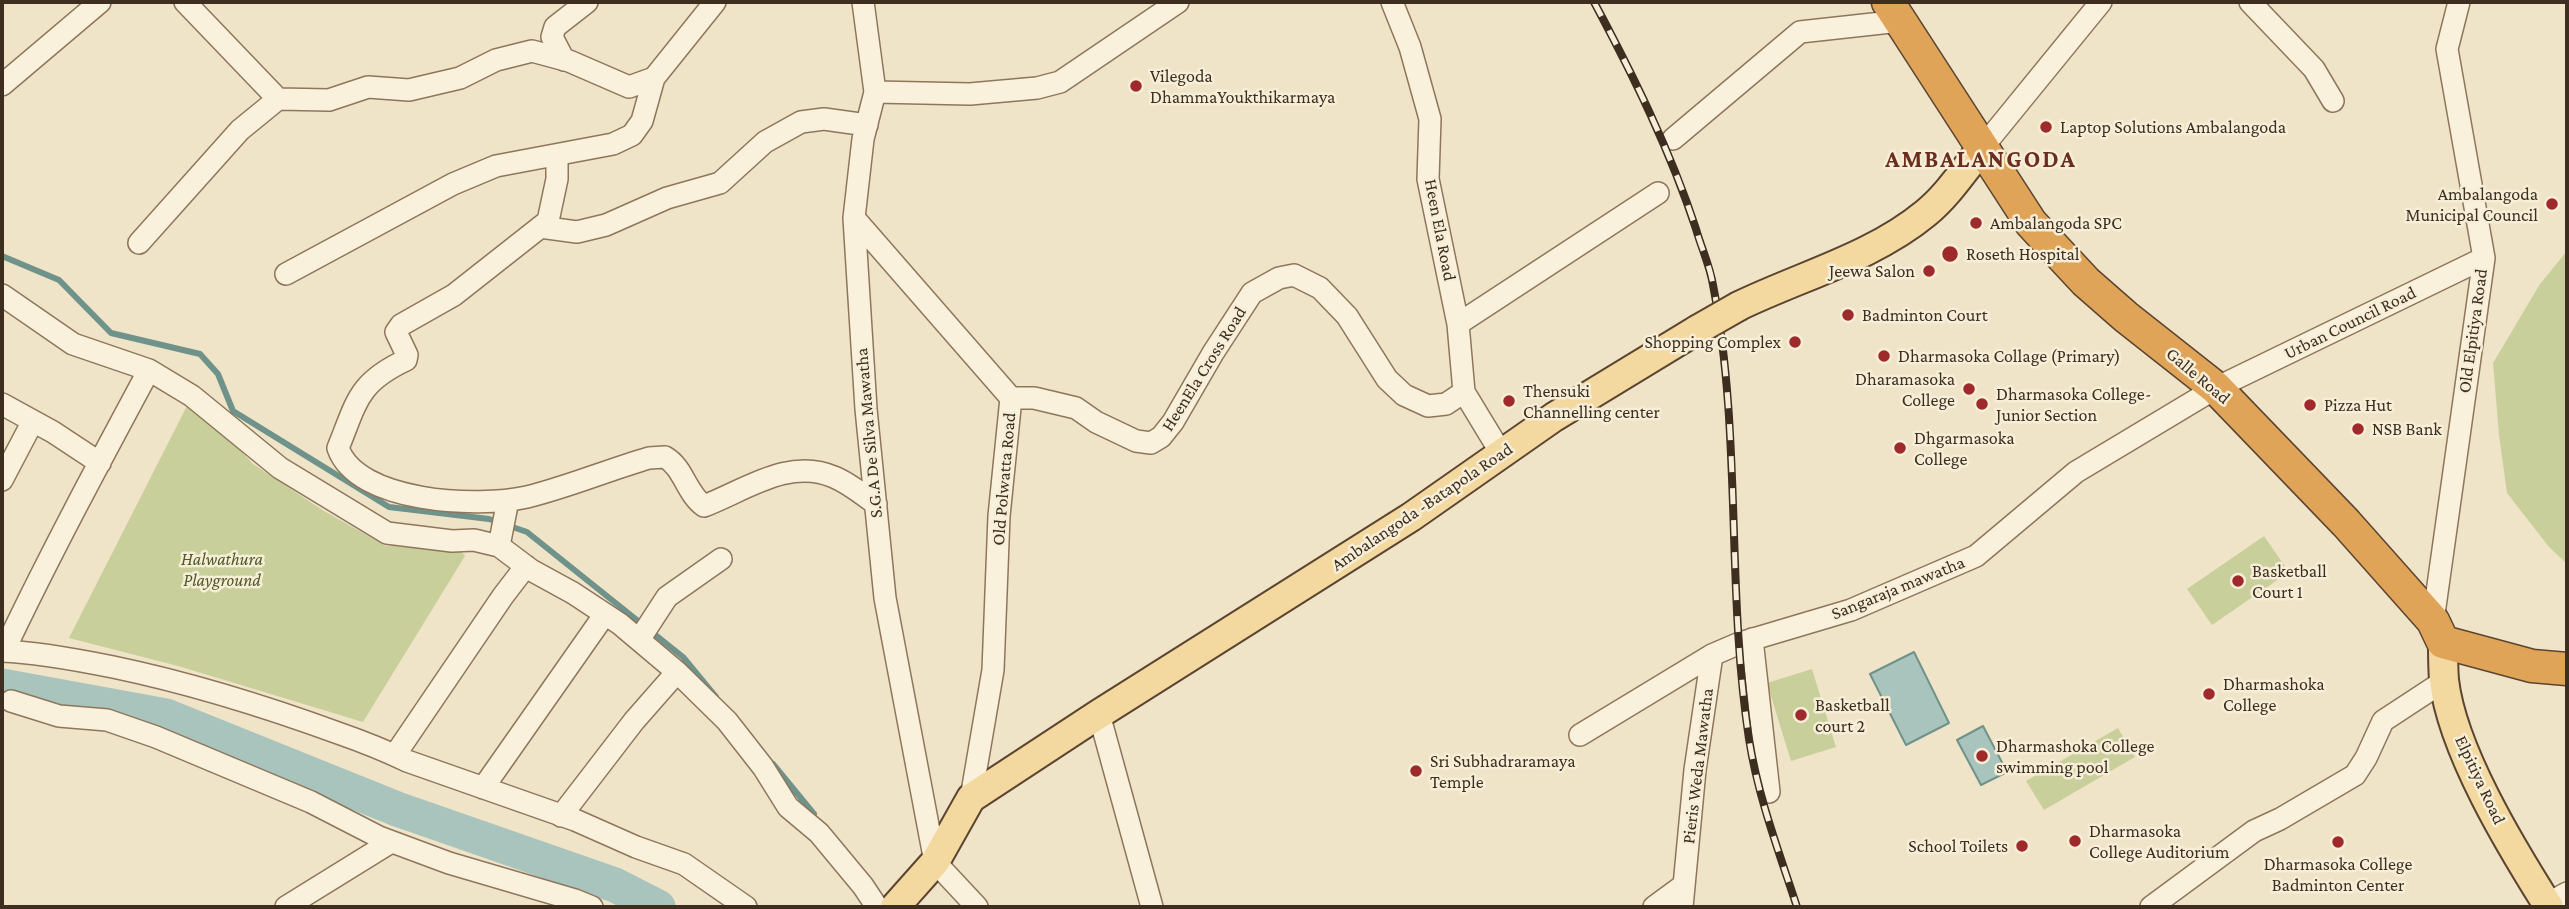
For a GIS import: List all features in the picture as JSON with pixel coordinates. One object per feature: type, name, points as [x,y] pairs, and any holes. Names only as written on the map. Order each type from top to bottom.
[{"type":"highway","name":"Galle Road","points":[[1894,11],[2031,223],[2086,282],[2216,388],[2346,523],[2438,632]]},
{"type":"highway","points":[[2438,632],[2532,666],[2567,669]]},
{"type":"main road","name":"Ambalangoda -Batapola Road","points":[[895,907],[935,862],[971,798],[1411,517],[1616,377],[1740,306],[1784,284],[1863,252],[1905,229],[1947,194],[1982,148]]},
{"type":"main road","name":"Elpitiya Road","points":[[2438,632],[2444,681],[2453,720],[2467,759],[2516,853],[2551,903]]},
{"type":"street","points":[[2,85],[100,2]]},
{"type":"street","points":[[185,2],[278,99]]},
{"type":"street","points":[[564,60],[552,37],[555,27],[587,2]]},
{"type":"street","points":[[286,274],[453,184],[496,166],[613,144],[632,135],[642,121],[654,78],[715,2]]},
{"type":"street","name":"S.G.A De Silva Mawatha","points":[[863,2],[875,92],[867,125],[854,218],[858,313],[885,598],[935,862]]},
{"type":"street","points":[[875,92],[970,94],[1037,89],[1060,82],[1178,2]]},
{"type":"street","name":"Heen Ela Road","points":[[1392,2],[1410,47],[1430,119],[1428,178],[1458,324],[1464,392],[1501,453]]},
{"type":"street","points":[[1982,148],[2101,2]]},
{"type":"street","points":[[2249,2],[2314,69],[2333,101]]},
{"type":"street","name":"Old Elpitiya Road","points":[[2438,632],[2484,258],[2446,50],[2459,2]]},
{"type":"street","points":[[1673,139],[1800,32],[1894,11]]},
{"type":"street","points":[[139,243],[240,130],[278,99],[329,100],[368,87],[409,90],[460,78],[496,60],[532,51],[564,60],[629,86],[654,78]]},
{"type":"street","points":[[540,227],[576,232],[606,225],[667,198],[720,183],[765,142],[801,122],[824,119],[867,125]]},
{"type":"street","points":[[557,155],[557,179],[548,221],[454,295],[401,325],[396,332],[407,355],[406,360],[387,369],[366,386],[338,448],[343,461],[357,473],[388,490],[433,500],[508,500],[528,497],[649,458],[665,457],[678,469],[695,500],[704,506],[767,478],[790,472],[834,476],[876,504]]},
{"type":"street","points":[[1458,324],[1658,193]]},
{"type":"street","name":"Old Polwatta Road","points":[[854,218],[1011,398],[999,516],[993,670],[971,798]]},
{"type":"street","name":"Urban Council Road","points":[[2216,388],[2484,258]]},
{"type":"street","name":"HeenEla Cross Road","points":[[1011,398],[1034,398],[1076,408],[1096,422],[1136,441],[1151,443],[1161,437],[1173,422],[1252,293],[1279,278],[1294,275],[1320,288],[1347,316],[1387,379],[1404,395],[1428,406],[1446,404],[1464,392]]},
{"type":"street","points":[[2,295],[73,344],[149,370],[192,396],[280,468],[387,533],[452,541],[474,540],[499,546],[526,566],[605,614],[677,672],[727,721],[763,767],[788,807],[819,833],[877,907]]},
{"type":"street","points":[[149,370],[54,547],[3,651],[75,660],[192,685],[292,715],[684,864],[746,907]]},
{"type":"street","name":"Sangaraja mawatha","points":[[1746,641],[1851,610],[1976,556],[2076,472],[2216,388]]},
{"type":"street","points":[[2,404],[100,464]]},
{"type":"street","points":[[2,480],[33,421]]},
{"type":"street","points":[[499,546],[508,500]]},
{"type":"street","points":[[639,640],[667,597],[721,559]]},
{"type":"street","points":[[395,755],[526,566]]},
{"type":"street","points":[[483,788],[605,614]]},
{"type":"street","points":[[1580,735],[1712,654],[1746,641],[1769,792]]},
{"type":"street","name":"Pieris Weda Mawatha","points":[[1682,907],[1695,770],[1712,654]]},
{"type":"street","points":[[561,816],[634,721],[677,672]]},
{"type":"street","points":[[2151,907],[2254,831],[2280,819],[2354,775],[2366,758],[2383,721],[2444,681]]},
{"type":"street","points":[[11,701],[59,716],[107,720],[156,737],[311,802],[391,842],[449,863],[592,907]]},
{"type":"street","points":[[1099,714],[1152,907]]},
{"type":"street","points":[[286,907],[391,842]]},
{"type":"street","points":[[935,862],[973,906]]},
{"type":"street","points":[[1654,907],[1684,885]]},
{"type":"green space","points":[[2567,251],[2567,564],[2549,547],[2507,493],[2493,363],[2540,284]]},
{"type":"green space","name":"Halwathura Playground","points":[[192,396],[253,464],[324,511],[386,546],[452,541],[465,556],[363,722],[178,666],[69,638]]},
{"type":"green space","name":"Basketball Court 1","points":[[2264,536],[2289,572],[2212,625],[2187,589]]},
{"type":"green space","name":"Basketball court 2","points":[[1812,669],[1836,747],[1791,761],[1767,683]]},
{"type":"green space","points":[[2118,728],[2135,757],[2044,810],[2026,781]]},
{"type":"water","points":[[1914,652],[1949,723],[1906,745],[1870,674]]},
{"type":"water","name":"Dharmashoka College swimming pool","points":[[1983,726],[2007,772],[1981,785],[1957,740]]},
{"type":"waterway","points":[[2,256],[59,280],[111,333],[200,354],[218,374],[233,411],[389,507],[489,519],[527,532],[683,657],[716,697]]},
{"type":"waterway","points":[[2,686],[166,716],[397,809],[615,885],[658,907]]},
{"type":"waterway","points":[[773,764],[814,814]]},
{"type":"railway","points":[[1594,2],[1663,142],[1712,278],[1728,398],[1738,626],[1749,739],[1763,803],[1797,907]]},
{"type":"place","name":"Vilegoda DhammaYoukthikarmaya","points":[[1136,86]]},
{"type":"place","name":"Laptop Solutions Ambalangoda","points":[[2046,127]]},
{"type":"place","name":"Ambalangoda Municipal Council","points":[[2552,204]]},
{"type":"place","name":"Ambalangoda SPC","points":[[1976,223]]},
{"type":"place","name":"Roseth Hospital","points":[[1950,254]]},
{"type":"place","name":"Jeewa Salon","points":[[1929,271]]},
{"type":"place","name":"Badminton Court","points":[[1848,315]]},
{"type":"place","name":"Shopping Complex","points":[[1795,342]]},
{"type":"place","name":"Dharmasoka Collage (Primary)","points":[[1884,356]]},
{"type":"place","name":"Dharamasoka College","points":[[1969,389]]},
{"type":"place","name":"Thensuki Channelling center","points":[[1509,401]]},
{"type":"place","name":"Dharmasoka College- Junior Section","points":[[1982,404]]},
{"type":"place","name":"Pizza Hut","points":[[2310,405]]},
{"type":"place","name":"NSB Bank","points":[[2358,429]]},
{"type":"place","name":"Dhgarmasoka College","points":[[1900,448]]},
{"type":"place","name":"Basketball Court 1","points":[[2238,581]]},
{"type":"place","name":"Dharmashoka College","points":[[2209,694]]},
{"type":"place","name":"Basketball court 2","points":[[1801,715]]},
{"type":"place","name":"Dharmashoka College swimming pool","points":[[1982,756]]},
{"type":"place","name":"Sri Subhadraramaya Temple","points":[[1416,771]]},
{"type":"place","name":"Dharmasoka College Auditorium","points":[[2075,841]]},
{"type":"place","name":"Dharmasoka College Badminton Center","points":[[2338,842]]},
{"type":"place","name":"School Toilets","points":[[2022,846]]},
{"type":"district","name":"AMBALANGODA","points":[[1981,160]]}]
